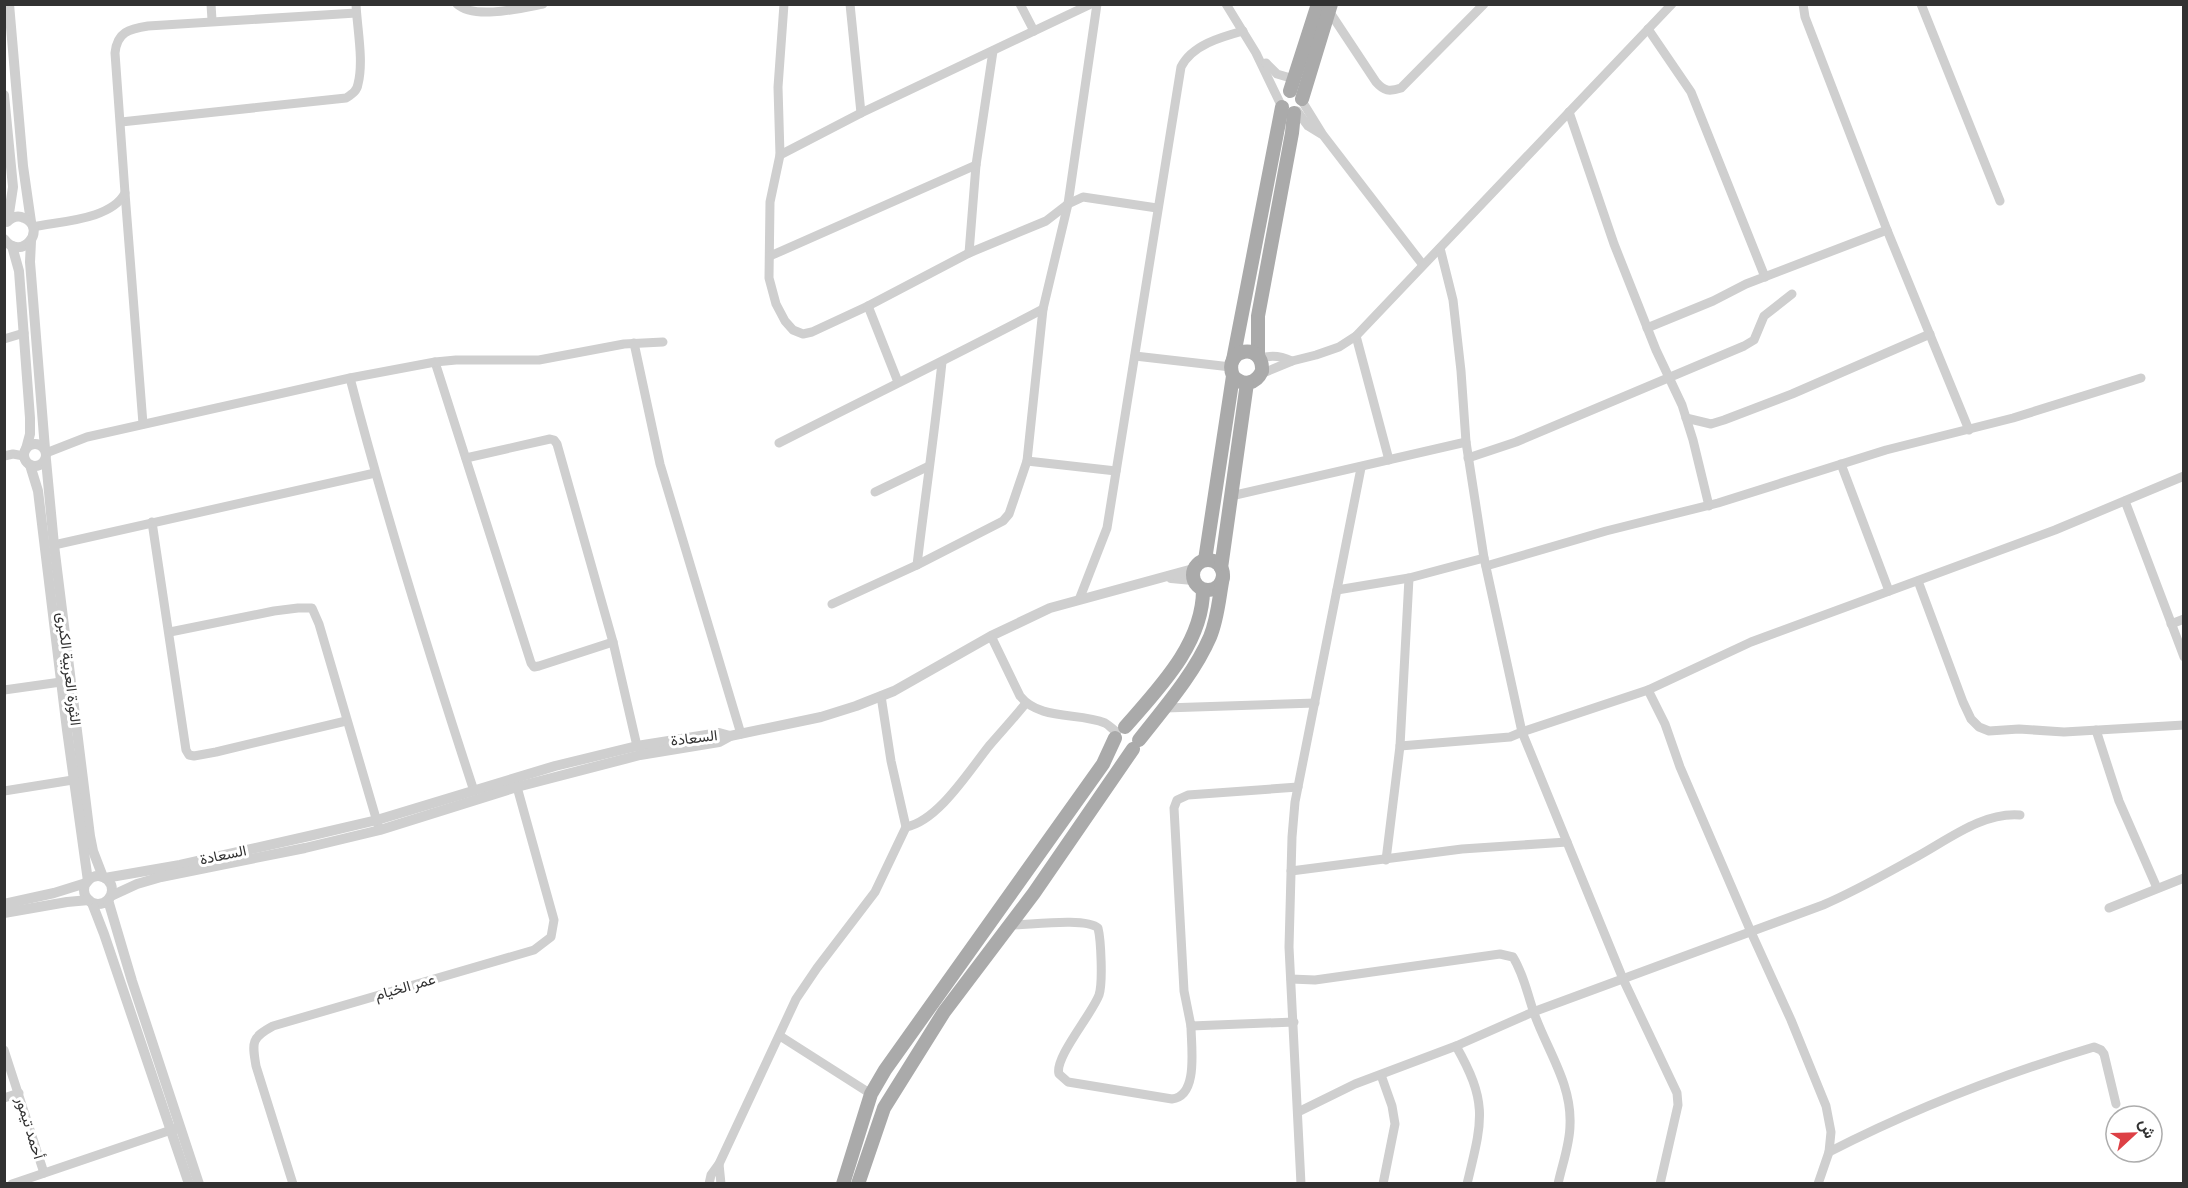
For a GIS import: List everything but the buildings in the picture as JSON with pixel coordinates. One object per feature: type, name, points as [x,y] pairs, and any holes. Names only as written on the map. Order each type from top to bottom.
[{"type":"main road","points":[[1205,560],[1232,368],[1293,101],[1326,7]]},
{"type":"main road","points":[[1232,368],[1241,382],[1257,380],[1261,374],[1258,316],[1292,133],[1293,101],[1326,7]]},
{"type":"main road","points":[[1232,368],[1239,353],[1244,351],[1259,358]]},
{"type":"main road","points":[[858,1184],[874,1136],[892,1093],[944,1012],[1011,925],[1200,656],[1211,635],[1216,616],[1247,383]]},
{"type":"main road","points":[[843,1184],[872,1094],[885,1070],[1103,764],[1119,732],[1150,698],[1177,662],[1194,633],[1203,604],[1196,580],[1200,562],[1214,561],[1222,573]]},
{"type":"main road","points":[[1196,580],[1213,589],[1218,586],[1222,573]]},
{"type":"main road","points":[[1119,732],[1135,730],[1136,744]]},
{"type":"main road","points":[[1119,732],[1117,745],[1122,750],[1136,744]]},
{"type":"street","points":[[9,4],[23,166],[32,225]]},
{"type":"street","points":[[211,4],[212,20]]},
{"type":"street","points":[[457,4],[466,10],[482,12],[543,4]]},
{"type":"street","points":[[784,4],[778,87],[780,155],[770,202],[769,278],[776,304],[793,330],[802,334],[812,332],[868,306],[969,253],[1046,221],[1068,204],[1083,197],[1157,208]]},
{"type":"street","points":[[850,4],[861,113]]},
{"type":"street","points":[[1020,4],[1034,32]]},
{"type":"street","points":[[780,155],[861,113],[1091,4]]},
{"type":"street","points":[[832,604],[917,565],[1003,520],[1009,514],[1027,461],[1043,309],[1068,204],[1096,4]]},
{"type":"street","points":[[1226,4],[1256,52],[1293,101]]},
{"type":"street","points":[[1326,7],[1376,82],[1382,89],[1388,91],[1401,88],[1485,4]]},
{"type":"street","points":[[1261,374],[1292,361],[1339,347],[1356,336],[1672,4]]},
{"type":"street","points":[[1803,4],[1805,16],[1887,230],[1969,430]]},
{"type":"street","points":[[1922,4],[2000,201]]},
{"type":"street","points":[[121,122],[346,98],[354,93],[358,85],[360,64],[356,9],[148,26],[123,33],[116,42],[115,53],[143,424]]},
{"type":"street","points":[[1648,29],[1690,92],[1765,277]]},
{"type":"street","points":[[1079,600],[1107,528],[1181,67],[1186,57],[1196,50],[1243,31]]},
{"type":"street","points":[[969,253],[976,165],[993,51]]},
{"type":"street","points":[[1256,52],[1277,74],[1308,126],[1323,135],[1423,265]]},
{"type":"street","points":[[4,95],[13,197],[6,222]]},
{"type":"street","points":[[1569,112],[1614,244],[1686,418],[1709,506]]},
{"type":"street","points":[[770,256],[976,165]]},
{"type":"street","points":[[10,167],[23,166]]},
{"type":"street","points":[[6,222],[17,216],[32,225],[101,214],[117,204],[125,193]]},
{"type":"street","name":"الثورة العربية الكبرى","points":[[32,225],[34,232],[30,262],[65,682]]},
{"type":"street","points":[[1647,328],[1765,277],[1887,230]]},
{"type":"street","points":[[7,242],[22,247],[31,241]]},
{"type":"street","name":"الثورة العربية الكبرى","points":[[7,242],[19,271],[30,418],[27,457],[39,501],[65,682],[78,779],[87,882]]},
{"type":"street","points":[[1440,248],[1453,300],[1466,442],[1485,562],[1522,732],[1623,979],[1677,1093],[1678,1105],[1660,1184]]},
{"type":"street","points":[[1468,458],[1516,442],[1744,346],[1754,340],[1764,316],[1792,294]]},
{"type":"street","points":[[868,306],[898,382]]},
{"type":"street","points":[[779,443],[1043,309]]},
{"type":"street","points":[[4,339],[24,333]]},
{"type":"street","points":[[1686,418],[1712,424],[1724,420],[1792,394],[1930,334]]},
{"type":"street","points":[[1356,336],[1389,460]]},
{"type":"street","points":[[4,456],[13,454],[27,457],[41,465],[46,454],[87,437],[350,378],[435,362],[539,360],[634,343],[663,342]]},
{"type":"street","points":[[634,343],[660,464],[735,735],[831,714],[881,696],[991,636],[1050,608],[1165,577],[1196,580]]},
{"type":"street","points":[[1135,356],[1232,368]]},
{"type":"street","points":[[1259,358],[1283,356],[1292,361]]},
{"type":"street","points":[[435,362],[495,555],[534,667],[613,642]]},
{"type":"street","points":[[917,565],[929,466],[935,437],[942,362]]},
{"type":"street","points":[[350,378],[375,473],[441,691],[474,790]]},
{"type":"street","points":[[1337,590],[1485,562],[1709,506],[1886,450],[2013,418],[2141,378]]},
{"type":"street","points":[[466,458],[554,440],[613,642],[638,746]]},
{"type":"street","points":[[1231,496],[1361,468],[1466,442]]},
{"type":"street","points":[[27,457],[35,444],[46,454]]},
{"type":"street","points":[[1027,461],[1116,471]]},
{"type":"street","points":[[1841,464],[1889,591]]},
{"type":"street","points":[[875,492],[929,466]]},
{"type":"street","points":[[1301,1184],[1291,979],[1292,837],[1298,787],[1361,468]]},
{"type":"street","points":[[54,545],[375,473]]},
{"type":"street","points":[[1400,746],[1510,737],[1648,690],[1751,642],[2055,530],[2184,476]]},
{"type":"street","points":[[2125,501],[2184,657]]},
{"type":"street","points":[[152,522],[186,750],[189,754],[194,756],[216,752],[346,721]]},
{"type":"street","points":[[1386,860],[1400,746],[1410,578]]},
{"type":"street","points":[[1918,581],[1963,702],[1971,719],[1979,727],[1989,731],[2019,729],[2064,732],[2184,725]]},
{"type":"street","points":[[170,632],[274,611],[312,608],[319,624],[378,825]]},
{"type":"street","points":[[2171,624],[2184,619]]},
{"type":"street","points":[[991,636],[1020,696],[1026,703],[1041,710],[1105,723],[1119,732]]},
{"type":"street","points":[[4,690],[65,682]]},
{"type":"street","points":[[1648,690],[1665,724],[1680,767],[1791,1020],[1826,1106],[1831,1132],[1829,1152],[1818,1184]]},
{"type":"street","points":[[709,1184],[711,1174],[719,1164],[796,999],[875,892],[906,827],[891,761],[881,696]]},
{"type":"street","points":[[906,827],[919,824],[938,807],[962,782],[1026,703]]},
{"type":"street","points":[[1164,708],[1315,703]]},
{"type":"street","points":[[2096,730],[2120,801],[2157,888]]},
{"type":"street","name":"السعادة","points":[[104,877],[180,865],[378,825],[474,790],[555,766],[638,746],[719,733],[735,735]]},
{"type":"street","name":"السعادة","points":[[110,898],[137,884],[161,877],[284,852],[640,755],[719,742],[735,735]]},
{"type":"street","points":[[4,791],[78,779]]},
{"type":"street","name":"الثورة العربية الكبرى","points":[[78,779],[93,851],[104,877]]},
{"type":"street","name":"عمر الخيام","points":[[293,1184],[256,1066],[252,1046],[255,1038],[273,1026],[534,950],[551,937],[554,920],[517,787]]},
{"type":"street","points":[[1011,925],[1081,923],[1095,925],[1098,928],[1101,987],[1093,1009],[1059,1063],[1059,1074],[1068,1082],[1172,1099],[1179,1098],[1189,1086],[1191,1026],[1184,991],[1173,808],[1177,800],[1188,795],[1298,787]]},
{"type":"street","points":[[1298,1112],[1355,1084],[1456,1046],[1533,1012],[1851,893],[1977,824],[2002,815],[2020,815]]},
{"type":"street","points":[[1291,871],[1502,845],[1568,842]]},
{"type":"street","points":[[4,904],[54,893],[87,882],[94,877],[104,877],[111,885],[110,898],[189,1184]]},
{"type":"street","points":[[2109,908],[2184,878]]},
{"type":"street","points":[[87,882],[84,890],[104,934],[175,1128],[199,1184]]},
{"type":"street","points":[[4,913],[55,904],[90,902],[100,904],[110,898]]},
{"type":"street","points":[[1291,979],[1315,980],[1500,954],[1513,957],[1520,968],[1533,1012],[1559,1072],[1570,1105],[1570,1128],[1558,1184]]},
{"type":"street","points":[[1191,1026],[1294,1022]]},
{"type":"street","points":[[780,1036],[872,1094]]},
{"type":"street","points":[[1456,1046],[1472,1077],[1480,1104],[1478,1137],[1467,1184]]},
{"type":"street","points":[[1829,1152],[1873,1129],[1917,1111],[2094,1047],[2098,1047],[2104,1054],[2116,1104]]},
{"type":"street","name":"أحمد تيمور","points":[[4,1050],[44,1173]]},
{"type":"street","points":[[1382,1075],[1395,1124],[1383,1184]]},
{"type":"street","points":[[4,1098],[19,1093]]},
{"type":"street","points":[[12,1184],[175,1128]]},
{"type":"street","points":[[719,1164],[721,1184]]}]
